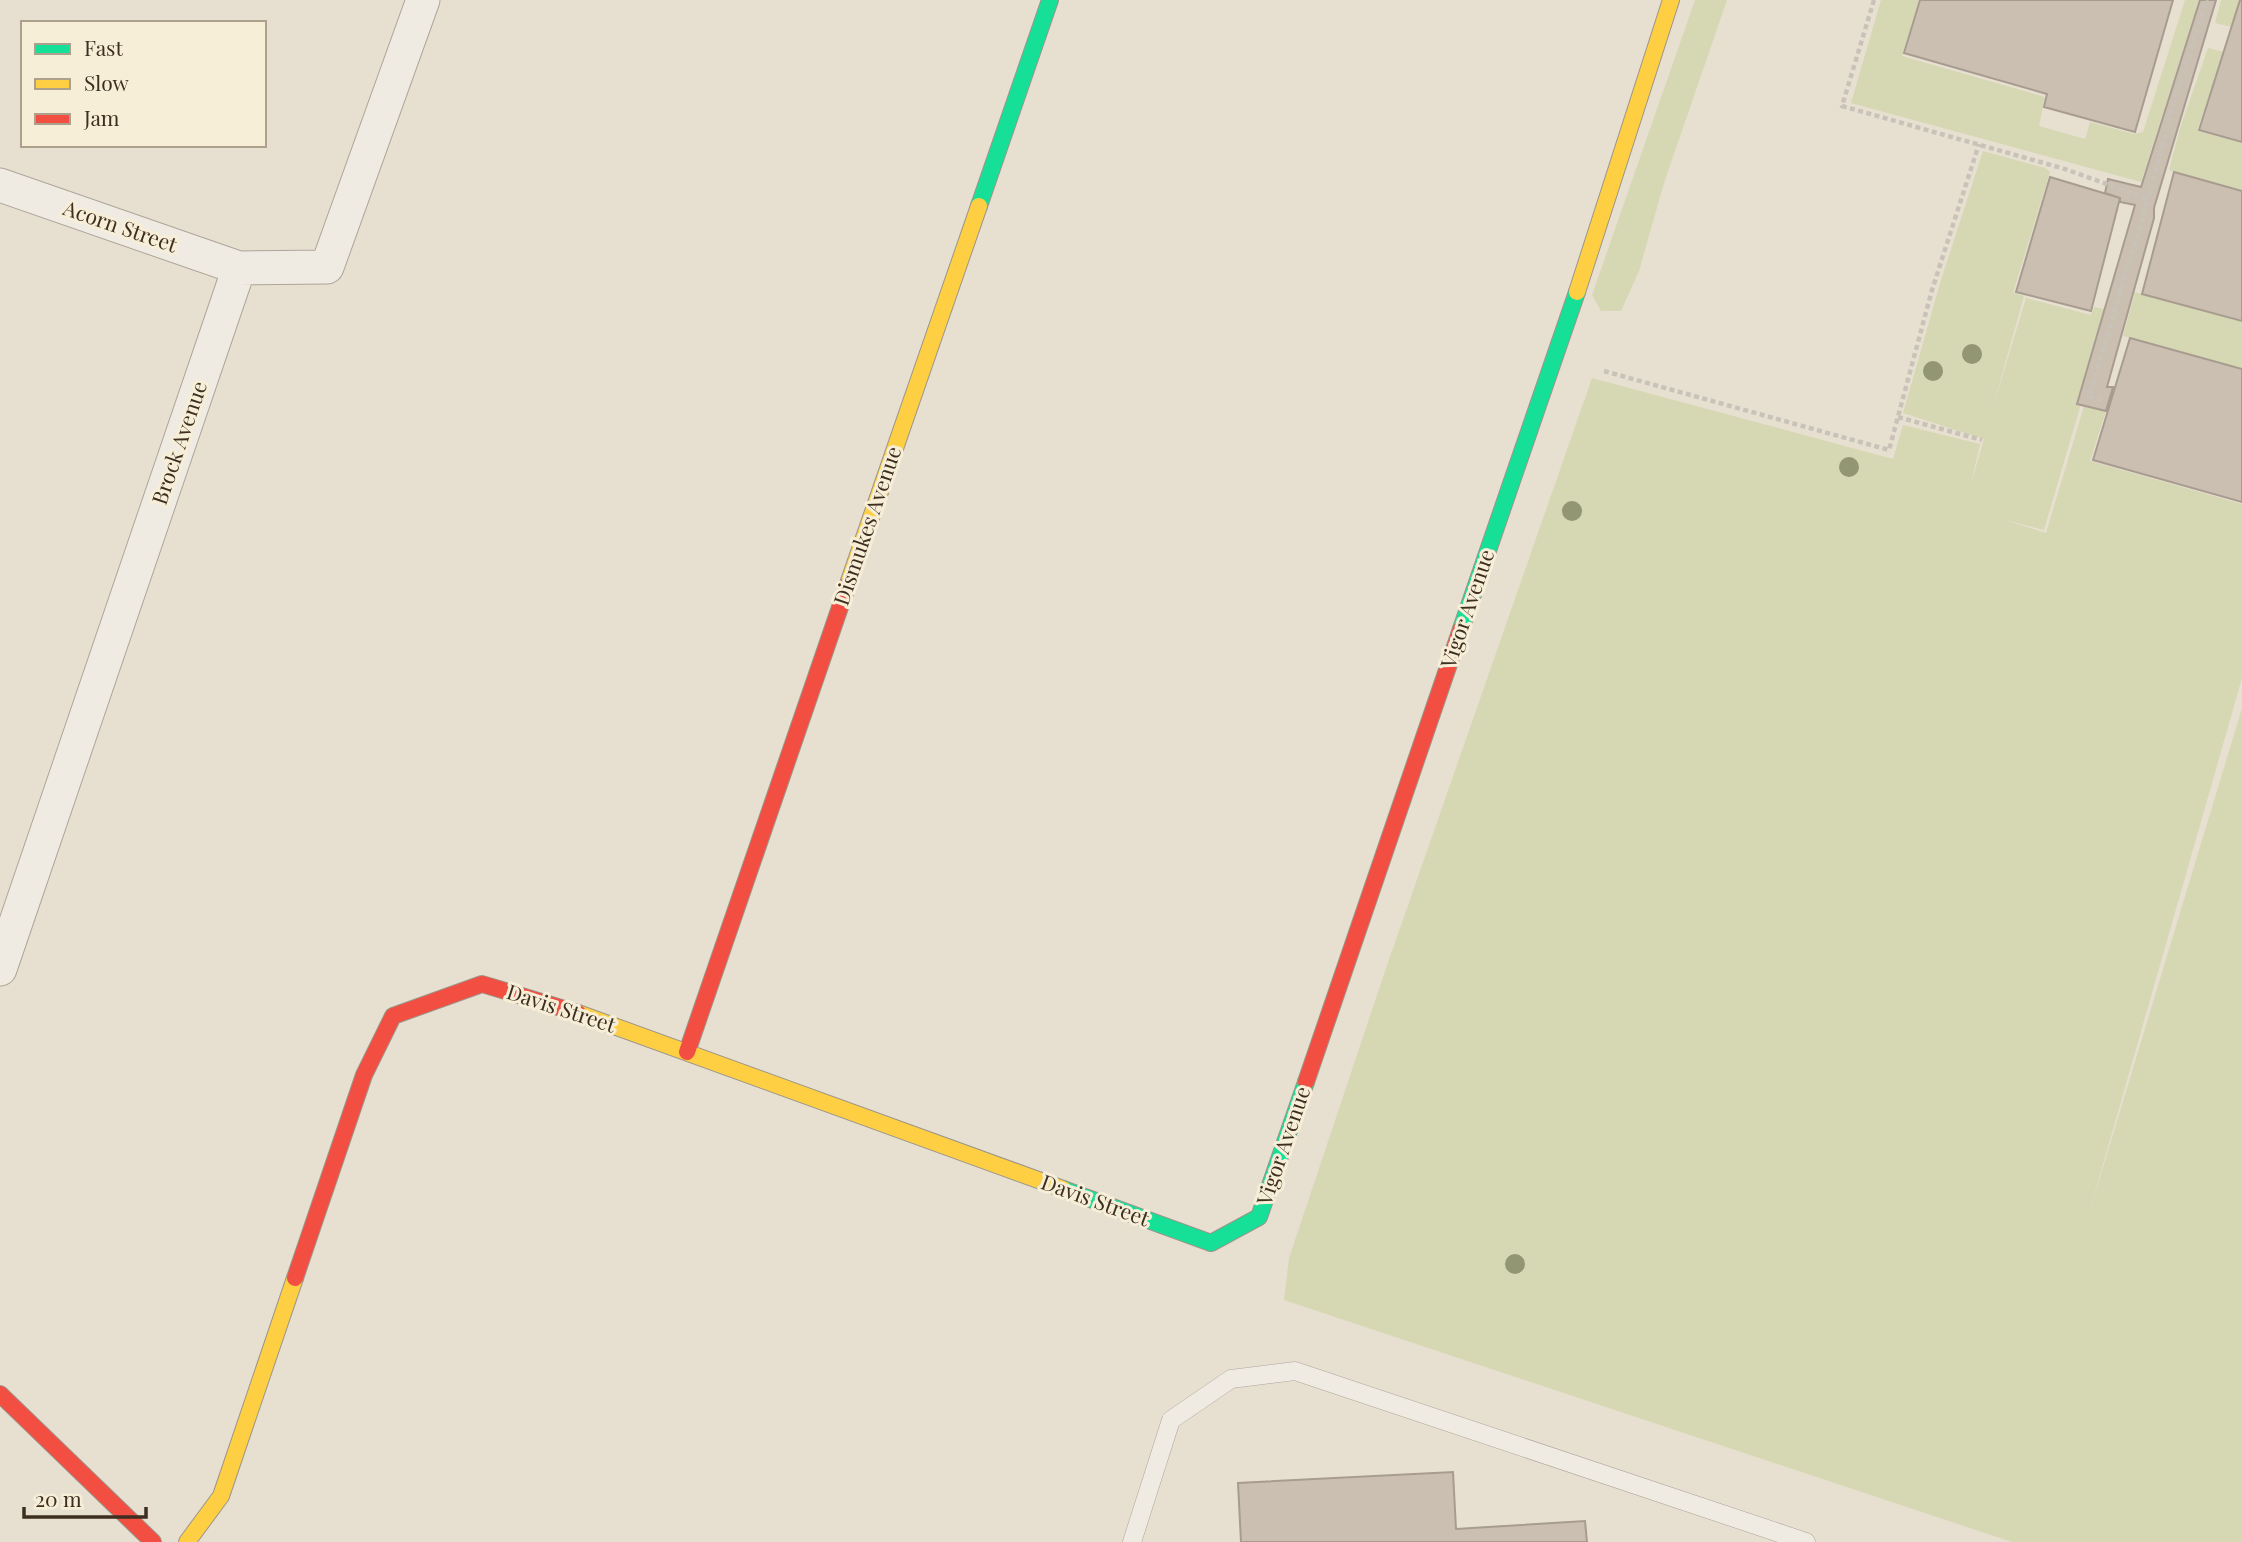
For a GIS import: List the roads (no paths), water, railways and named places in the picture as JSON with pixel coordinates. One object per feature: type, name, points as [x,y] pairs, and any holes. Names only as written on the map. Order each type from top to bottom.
[{"type":"street","points":[[239,268],[327,267],[423,0]]},
{"type":"street","name":"Dismukes Avenue","points":[[687,1052],[1050,0]]},
{"type":"street","name":"Vigor Avenue","points":[[1259,1217],[1560,341],[1671,0]]},
{"type":"street","name":"Acorn Street","points":[[0,185],[239,268]]},
{"type":"street","name":"Brock Avenue","points":[[0,970],[239,268]]},
{"type":"street","name":"Davis Street","points":[[187,1542],[221,1496],[364,1075],[393,1016],[482,984],[550,1003],[1211,1243],[1259,1217]]},
{"type":"street","points":[[0,1394],[136,1536]]},
{"type":"lane","points":[[1132,1542],[1171,1420],[1231,1379],[1295,1371],[1806,1542]]}]
